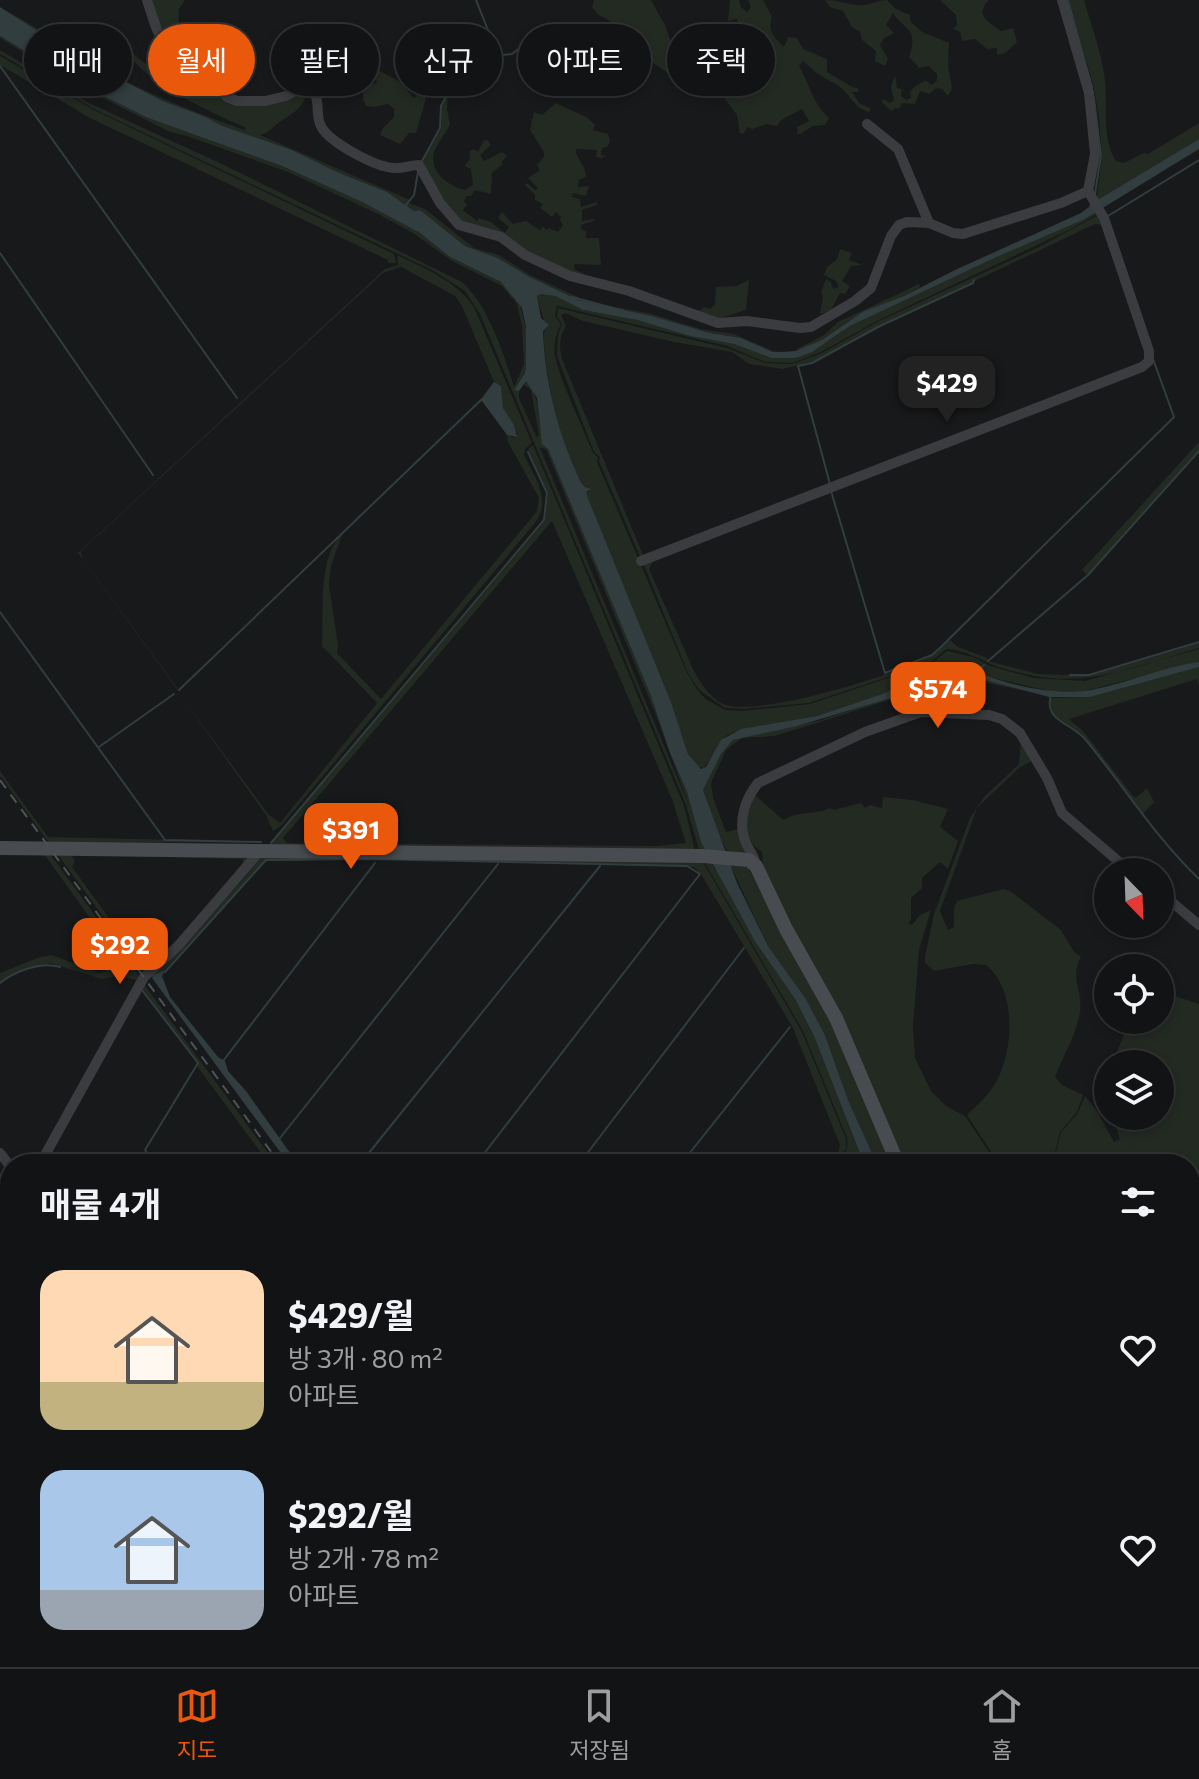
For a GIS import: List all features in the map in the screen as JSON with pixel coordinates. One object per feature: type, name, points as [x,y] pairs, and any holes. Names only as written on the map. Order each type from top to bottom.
[{"type":"main road","points":[[0,848],[703,856],[749,860],[756,866],[786,929],[836,1018],[894,1154]]},
{"type":"street","points":[[147,0],[157,30],[169,50],[187,68],[212,82],[227,97],[237,101],[265,101],[286,96],[304,86],[317,95],[319,121],[326,133],[368,162],[394,168],[419,165],[440,203],[459,225],[501,237],[525,255],[570,276],[629,291],[709,321],[758,321],[811,327],[871,288],[897,227],[907,222],[929,223],[963,234],[1090,194]]},
{"type":"street","points":[[641,561],[1147,364],[1149,351],[1101,213],[1090,194],[1095,154],[1089,93],[1062,0]]},
{"type":"street","points":[[867,124],[898,149],[929,223]]},
{"type":"street","points":[[756,866],[755,856],[744,839],[742,818],[747,799],[758,783],[865,732],[921,712],[989,715],[1010,725],[1020,733],[1036,759],[1062,813],[1115,858]]},
{"type":"street","points":[[46,1154],[144,977],[178,946],[260,851]]},
{"type":"street","points":[[1174,904],[1199,925]]},
{"type":"shaded area","points":[[142,0],[154,24],[149,24]]},
{"type":"shaded area","points":[[149,0],[185,0],[179,9],[178,24],[158,24]]},
{"type":"shaded area","points":[[594,0],[651,0],[667,31],[667,72],[651,62],[651,24],[611,24],[592,7]]},
{"type":"shaded area","points":[[730,0],[739,0],[747,12],[751,7],[748,0],[763,0],[772,17],[771,24],[738,24],[737,19],[728,21]]},
{"type":"shaded area","points":[[825,0],[863,5],[887,0],[896,9],[910,15],[910,21],[922,32],[949,43],[948,66],[952,88],[948,96],[942,89],[936,88],[929,94],[920,91],[915,104],[902,103],[899,109],[891,111],[882,102],[883,99],[890,103],[894,100],[891,87],[895,75],[897,88],[902,89],[901,96],[906,100],[911,98],[910,92],[914,87],[926,80],[931,85],[937,81],[937,74],[929,66],[919,68],[909,57],[911,35],[893,13],[886,25],[894,33],[884,38],[880,45],[888,59],[885,66],[875,61],[876,51],[862,40],[860,32],[852,27],[843,11],[830,7]]},
{"type":"shaded area","points":[[940,0],[989,0],[983,10],[985,18],[1001,31],[1013,28],[1017,42],[1005,53],[997,55],[997,48],[987,49],[975,39],[962,41],[960,32],[953,29],[957,25],[956,15]]},
{"type":"shaded area","points":[[1069,0],[1084,0],[1095,36],[1104,73],[1106,130],[1116,161],[1124,163],[1148,154],[1199,123],[1199,139],[1099,199],[1091,194],[1096,149],[1095,107],[1100,156],[1093,193],[1097,197],[1102,155],[1099,117]]},
{"type":"shaded area","points":[[0,7],[27,24],[24,24],[24,51],[0,36]]},
{"type":"shaded area","points":[[0,36],[24,51],[0,38]]},
{"type":"shaded area","points":[[775,36],[784,47],[788,37],[797,38],[803,49],[827,59],[827,72],[858,88],[858,92],[852,92],[859,103],[871,109],[869,112],[858,106],[839,86],[803,61],[799,66],[815,99],[829,118],[825,125],[813,126],[798,135],[797,127],[809,121],[802,109],[781,120],[777,126],[747,127],[740,134],[737,115],[723,96],[775,96]]},
{"type":"shaded area","points":[[0,50],[24,64],[24,68],[0,54]]},
{"type":"shaded area","points":[[132,53],[148,66],[148,74],[133,60]]},
{"type":"shaded area","points":[[0,56],[24,70],[24,79],[0,65]]},
{"type":"shaded area","points":[[379,70],[395,79],[395,96],[427,96],[416,133],[409,133],[400,144],[380,135],[394,117],[394,109],[388,104],[366,106],[363,96],[379,96]]},
{"type":"shaded area","points":[[132,85],[148,96],[292,150],[387,192],[414,211],[420,210],[465,246],[498,258],[578,300],[741,338],[773,352],[795,351],[822,340],[864,311],[904,296],[1081,213],[1091,201],[1199,139],[1199,149],[1083,220],[850,326],[812,352],[795,358],[771,358],[734,344],[583,310],[555,296],[537,296],[541,318],[549,325],[543,331],[547,370],[554,408],[566,446],[581,482],[591,489],[586,492],[588,498],[671,702],[688,754],[701,769],[706,767],[721,740],[741,729],[817,716],[935,672],[976,673],[980,669],[982,674],[1021,686],[1078,692],[1199,662],[1199,667],[1090,697],[1049,697],[966,675],[933,677],[904,689],[894,697],[797,726],[733,740],[721,754],[703,790],[737,883],[768,946],[806,999],[825,1035],[848,1100],[872,1154],[860,1154],[814,1036],[795,999],[754,940],[701,842],[687,792],[651,696],[548,449],[542,444],[537,398],[526,381],[519,391],[514,390],[526,366],[526,327],[522,308],[501,282],[450,257],[420,233],[362,202],[282,166],[148,118],[103,96],[132,96]]},
{"type":"shaded area","points":[[271,95],[305,96],[295,112],[260,135],[410,200],[409,203],[425,209],[474,248],[499,255],[530,275],[589,302],[652,314],[700,329],[734,334],[773,351],[790,350],[773,352],[741,338],[710,333],[652,316],[578,300],[528,276],[498,258],[465,246],[420,210],[414,211],[387,192],[292,150],[220,125],[153,96],[245,130],[245,127],[183,96],[232,96],[240,102]]},
{"type":"shaded area","points":[[53,96],[70,96],[394,254],[396,263],[388,263],[388,260],[90,118]]},
{"type":"shaded area","points":[[72,96],[222,164],[462,282],[480,303],[487,317],[514,387],[524,364],[517,304],[502,286],[452,261],[413,233],[376,213],[288,172],[170,132],[99,96],[148,118],[282,166],[362,202],[420,233],[450,257],[501,282],[519,301],[526,328],[526,366],[514,389],[519,391],[519,398],[537,438],[531,390],[523,384],[526,380],[532,388],[544,441],[651,696],[705,849],[698,847],[686,805],[480,314],[465,291],[434,271]],"holes":[[[540,448],[546,449],[656,715],[690,808]]]},
{"type":"shaded area","points":[[448,96],[450,124],[435,149],[433,160],[437,172],[447,182],[465,190],[473,185],[471,169],[465,166],[470,151],[478,152],[484,140],[489,141],[490,146],[480,155],[484,161],[502,152],[507,156],[492,173],[491,194],[475,190],[464,201],[467,205],[463,210],[477,221],[479,218],[491,222],[505,233],[509,227],[498,218],[502,212],[513,224],[526,221],[540,230],[543,227],[558,232],[563,225],[556,212],[552,217],[540,208],[543,204],[535,200],[535,195],[525,185],[527,183],[535,190],[538,188],[528,178],[540,170],[537,165],[544,157],[530,130],[534,112],[542,115],[556,103],[588,118],[595,125],[593,130],[608,134],[610,142],[602,148],[601,155],[606,156],[602,158],[596,157],[597,150],[576,149],[586,177],[579,180],[578,187],[589,186],[586,196],[573,193],[572,197],[580,199],[581,207],[597,202],[597,205],[582,210],[582,221],[594,221],[581,225],[582,230],[586,231],[586,238],[599,238],[601,265],[575,264],[574,269],[584,274],[583,278],[467,227],[450,213],[421,164],[441,129],[442,106]]},
{"type":"shaded area","points":[[1097,211],[1099,213],[1071,229],[877,321],[821,352],[792,363],[765,362],[727,346],[557,306],[555,316],[561,324],[555,340],[555,356],[572,404],[593,453],[598,457],[597,462],[687,673],[706,699],[725,710],[810,704],[921,667],[947,651],[1034,678],[1085,681],[1199,649],[1199,662],[1081,692],[1053,692],[989,677],[980,672],[983,665],[977,673],[935,672],[817,716],[734,732],[726,736],[704,768],[698,767],[688,754],[671,702],[588,498],[586,492],[589,491],[579,478],[563,442],[548,379],[545,326],[537,296],[555,296],[583,310],[734,344],[771,358],[795,358],[850,326]]},
{"type":"shaded area","points":[[1100,214],[1104,225],[1095,224],[878,327],[812,362],[782,369],[749,364],[732,352],[583,321],[565,313],[561,315],[566,326],[560,342],[562,359],[643,555],[641,559],[599,461],[600,457],[594,452],[557,356],[562,324],[557,316],[558,308],[727,348],[765,363],[792,364],[822,353],[877,322],[1037,248]]},
{"type":"shaded area","points":[[840,249],[852,253],[849,260],[863,265],[851,266],[842,281],[850,286],[845,294],[840,293],[831,310],[820,314],[821,293],[826,279],[833,289],[839,287],[836,281],[824,275],[827,267],[837,259]]},
{"type":"shaded area","points":[[397,255],[449,282],[474,307],[532,443],[524,455],[537,481],[542,507],[534,524],[281,826],[273,831],[266,815],[178,692],[269,815],[280,823],[377,703],[322,646],[325,570],[329,555],[343,532],[331,566],[329,585],[337,653],[381,699],[537,511],[539,498],[508,442],[507,435],[515,438],[517,434],[503,408],[501,386],[494,382],[455,296],[401,267],[383,273],[81,551],[82,558],[178,689],[78,553],[385,269],[398,265]]},
{"type":"shaded area","points":[[749,280],[746,310],[715,320],[698,311],[705,307],[710,309],[715,304],[716,287],[737,286]]},
{"type":"shaded area","points":[[919,284],[920,287],[904,296],[864,311],[822,340],[796,350],[824,335],[838,322]]},
{"type":"shaded area","points":[[494,382],[501,386],[503,408],[514,425],[517,437],[507,435],[482,401],[479,402]]},
{"type":"shaded area","points":[[1199,442],[1199,450],[1087,575],[1082,570]]},
{"type":"shaded area","points":[[533,445],[684,806],[695,850],[269,846],[545,521],[548,493],[528,449]],"holes":[[[552,521],[672,799],[686,843],[658,846],[287,843],[283,838]]]},
{"type":"shaded area","points":[[655,558],[649,569],[693,669],[711,695],[726,705],[768,705],[829,692],[913,664],[938,651],[950,640],[988,661],[1038,674],[1089,676],[1199,643],[1199,648],[1118,672],[1098,676],[1056,679],[1008,670],[965,652],[946,649],[921,666],[809,703],[743,709],[725,708],[699,690],[688,673],[643,563]]},
{"type":"shaded area","points":[[1199,667],[1199,686],[1197,679],[1069,719],[1083,731],[1133,796],[1136,798],[1147,788],[1154,802],[1143,814],[1082,734],[1054,715],[1051,698],[1090,697]]},
{"type":"shaded area","points":[[966,675],[1046,695],[957,677],[939,677],[918,684],[895,698],[798,729],[774,736],[742,738],[726,750],[711,783],[713,798],[726,832],[741,828],[747,855],[726,850],[703,790],[721,754],[733,740],[821,720],[890,697],[933,677]]},
{"type":"shaded area","points":[[1021,739],[1034,760],[1019,768],[977,808],[940,911],[948,930],[954,927],[957,901],[1003,889],[1010,891],[1061,930],[1074,952],[1081,957],[1076,971],[1080,1012],[1073,1037],[1055,1077],[1062,1085],[1083,1095],[1077,1112],[1060,1132],[1054,1154],[992,1154],[967,1115],[993,1086],[1006,1054],[1008,1005],[996,976],[986,965],[973,964],[934,971],[925,963],[934,914],[970,818],[984,797],[1019,764]]},
{"type":"shaded area","points":[[0,771],[48,837],[264,842],[49,843],[0,776]]},
{"type":"shaded area","points":[[754,794],[783,820],[861,803],[865,808],[870,805],[882,808],[883,797],[913,800],[948,809],[940,827],[958,841],[948,869],[940,862],[922,878],[922,888],[911,898],[909,924],[912,925],[920,915],[931,910],[919,950],[913,1026],[915,1058],[931,1091],[946,1106],[965,1116],[990,1154],[896,1154],[764,875],[762,852],[747,833],[748,810]]},
{"type":"shaded area","points":[[47,850],[141,978],[117,976],[102,979],[50,963],[19,971],[0,983],[0,973],[52,955],[99,973],[123,964],[44,854]]},
{"type":"shaded area","points":[[55,851],[249,856],[243,867],[243,859],[71,855],[75,861],[72,867],[141,962],[150,964],[144,972]]},
{"type":"shaded area","points":[[261,858],[703,862],[802,1032],[846,1139],[846,1149],[836,1154],[840,1145],[793,1028],[694,867],[371,859],[266,860],[165,970],[153,975],[180,951]]},
{"type":"shaded area","points":[[710,859],[754,940],[795,999],[814,1036],[860,1154],[843,1154],[847,1138],[803,1031],[703,860]]},
{"type":"shaded area","points":[[728,860],[748,867],[772,915],[820,995],[890,1154],[872,1154],[848,1100],[825,1035],[806,999],[768,946]]},
{"type":"shaded area","points":[[165,970],[162,976],[170,997],[218,1057],[225,1061],[228,1071],[291,1154],[282,1154],[152,978]]},
{"type":"shaded area","points":[[143,983],[269,1154],[262,1154],[141,987]]},
{"type":"shaded area","points":[[1174,996],[1199,1004],[1199,1154],[1056,1154],[1061,1132],[1078,1113],[1085,1096],[1094,1107],[1094,1130],[1107,1130],[1114,1142],[1120,1139],[1117,1130],[1174,1130],[1174,1050],[1118,1050],[1124,1034],[1174,1034]]},
{"type":"waterway","points":[[476,0],[486,24]]},
{"type":"waterway","points":[[1068,0],[1092,87]]},
{"type":"waterway","points":[[422,161],[440,128],[441,106],[457,76],[467,67],[480,66],[518,49]]},
{"type":"waterway","points":[[0,66],[237,398]]},
{"type":"waterway","points":[[1094,98],[1101,155],[1095,194]]},
{"type":"waterway","points":[[1108,216],[1199,160]]},
{"type":"waterway","points":[[406,205],[414,195],[418,172]]},
{"type":"waterway","points":[[0,253],[153,475]]},
{"type":"waterway","points":[[830,484],[798,366],[812,363],[974,280]]},
{"type":"waterway","points":[[572,297],[624,311]]},
{"type":"waterway","points":[[831,491],[885,673],[932,655],[1174,417],[1153,359]]},
{"type":"waterway","points":[[179,690],[481,400]]},
{"type":"waterway","points":[[988,661],[1088,575],[1199,451]]},
{"type":"waterway","points":[[271,843],[544,520],[547,493],[528,452]]},
{"type":"waterway","points":[[0,612],[165,840],[261,842]]},
{"type":"waterway","points":[[1070,675],[1089,675],[1199,642]]},
{"type":"waterway","points":[[980,669],[984,665]]},
{"type":"waterway","points":[[99,747],[174,694]]},
{"type":"waterway","points":[[1051,695],[1051,711],[1055,716],[1085,739],[1154,828],[1199,879]]},
{"type":"waterway","points":[[165,972],[266,860],[371,859],[687,866],[700,874],[484,1154]]},
{"type":"waterway","points":[[223,1061],[375,863]]},
{"type":"waterway","points":[[280,1138],[498,864]]},
{"type":"waterway","points":[[368,1154],[600,866]]},
{"type":"waterway","points":[[587,1154],[744,948]]},
{"type":"waterway","points":[[0,983],[29,968],[45,965],[60,967]]},
{"type":"waterway","points":[[142,990],[198,1063],[145,1150],[148,1154]]},
{"type":"waterway","points":[[689,1154],[790,1027]]},
{"type":"railway","points":[[0,780],[273,1154]]}]
